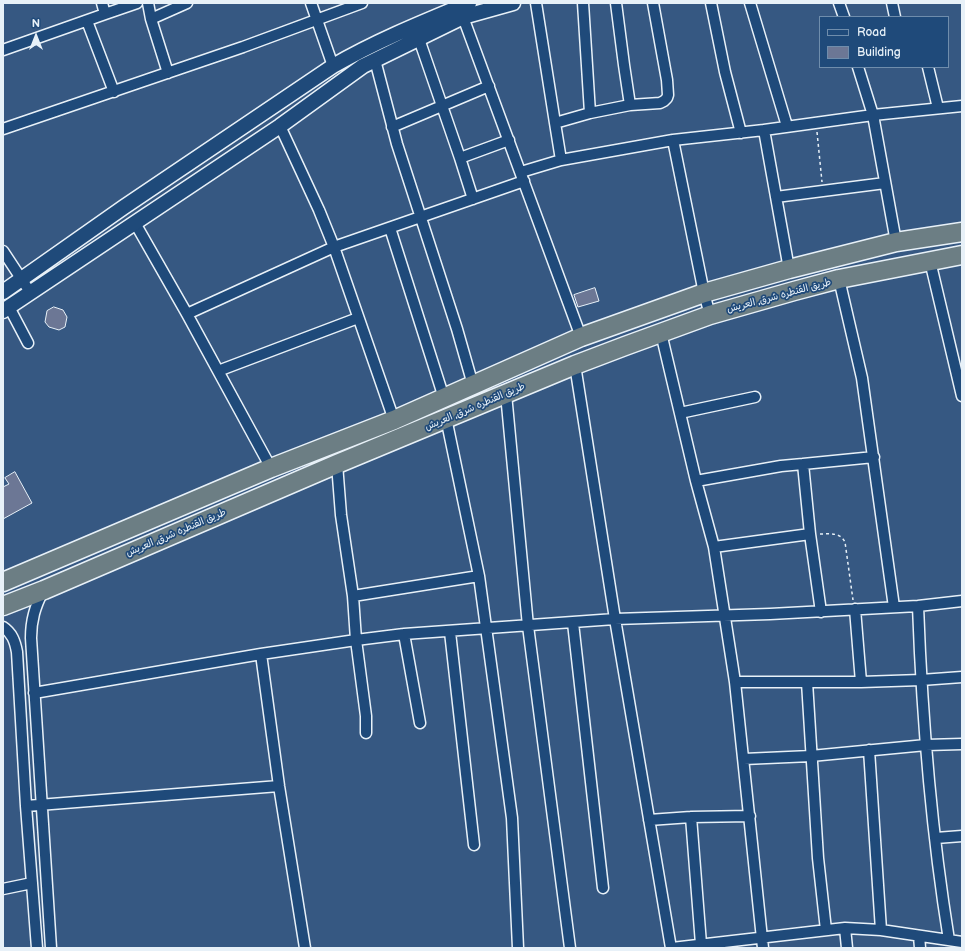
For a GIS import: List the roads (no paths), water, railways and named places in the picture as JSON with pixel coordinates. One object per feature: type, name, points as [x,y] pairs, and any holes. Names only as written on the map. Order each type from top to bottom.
[{"type":"highway","name":"طريق القنطره شرق, العريش","points":[[3,582],[271,468],[394,420],[581,337],[704,293],[789,269],[896,242],[962,232]]},
{"type":"highway","name":"طريق القنطره شرق, العريش","points":[[3,606],[44,590],[446,418],[575,365],[660,333],[710,315],[839,280],[962,255]]},
{"type":"main road","points":[[3,292],[124,207],[333,66],[353,54],[411,27],[469,3]]},
{"type":"main road","points":[[6,309],[280,126],[363,66],[463,17],[513,3]]},
{"type":"street","points":[[102,3],[105,14]]},
{"type":"street","points":[[3,50],[137,3]]},
{"type":"street","points":[[148,3],[151,19],[168,73]]},
{"type":"street","points":[[151,19],[186,3]]},
{"type":"street","points":[[311,3],[333,66]]},
{"type":"street","points":[[3,129],[114,92],[362,3]]},
{"type":"street","points":[[536,3],[561,160]]},
{"type":"street","points":[[584,3],[590,113]]},
{"type":"street","points":[[616,3],[630,105]]},
{"type":"street","points":[[555,122],[630,105],[660,103],[664,101],[668,95],[667,80],[653,3]]},
{"type":"street","points":[[711,3],[725,72],[741,133]]},
{"type":"street","points":[[750,3],[787,126]]},
{"type":"street","points":[[839,3],[844,16]]},
{"type":"street","points":[[892,3],[895,16]]},
{"type":"street","points":[[463,17],[523,176],[581,337]]},
{"type":"street","points":[[87,21],[114,92]]},
{"type":"street","points":[[419,38],[473,199]]},
{"type":"street","points":[[375,60],[392,127],[420,218],[457,329],[473,385]]},
{"type":"street","points":[[858,68],[873,115],[896,242]]},
{"type":"street","points":[[928,68],[938,108]]},
{"type":"street","points":[[392,127],[489,86]]},
{"type":"street","points":[[187,314],[334,247],[473,199],[561,160],[673,140],[741,133],[873,115],[962,106]]},
{"type":"street","points":[[280,126],[319,210],[334,247],[394,420]]},
{"type":"street","points":[[764,130],[789,269]]},
{"type":"street","points":[[460,158],[509,140]]},
{"type":"street","points":[[673,140],[704,293],[710,315]]},
{"type":"street","points":[[776,197],[885,183]]},
{"type":"street","points":[[135,223],[187,314],[271,468]]},
{"type":"street","points":[[390,228],[444,398]]},
{"type":"street","points":[[3,251],[20,279],[30,292]]},
{"type":"street","points":[[930,261],[962,396]]},
{"type":"street","points":[[839,280],[862,378],[894,607]]},
{"type":"street","points":[[6,309],[28,343]]},
{"type":"street","points":[[218,371],[358,318]]},
{"type":"street","points":[[660,333],[696,481],[714,546],[726,616],[744,759],[763,948]]},
{"type":"street","points":[[575,365],[615,619],[671,948],[845,928],[881,930],[962,942]]},
{"type":"street","points":[[506,394],[528,626],[570,948]]},
{"type":"street","points":[[680,413],[755,397]]},
{"type":"street","points":[[446,418],[479,576],[512,818],[518,948]]},
{"type":"street","points":[[696,481],[781,466],[874,457]]},
{"type":"street","points":[[337,464],[341,515],[353,596],[356,640],[366,716],[366,733]]},
{"type":"street","points":[[802,464],[821,612]]},
{"type":"street","points":[[714,546],[810,534]]},
{"type":"street","points":[[353,596],[479,576]]},
{"type":"street","points":[[44,590],[34,612],[31,623],[34,692],[51,948]]},
{"type":"street","points":[[34,692],[261,654],[404,634],[450,632],[615,619],[821,612],[918,606],[962,601]]},
{"type":"street","points":[[918,606],[921,680],[926,745],[941,889],[949,940]]},
{"type":"street","points":[[854,609],[861,682]]},
{"type":"street","points":[[573,623],[603,888]]},
{"type":"street","points":[[3,627],[9,630],[15,641],[17,652],[32,883],[34,947]]},
{"type":"street","points":[[450,632],[474,845]]},
{"type":"street","points":[[404,634],[420,723]]},
{"type":"street","points":[[261,654],[279,786],[305,948]]},
{"type":"street","points":[[735,682],[861,682],[962,677]]},
{"type":"street","points":[[807,682],[818,858],[826,930]]},
{"type":"street","points":[[744,759],[811,756],[926,745],[962,744]]},
{"type":"street","points":[[869,750],[881,930]]},
{"type":"street","points":[[26,806],[279,786]]},
{"type":"street","points":[[649,820],[691,817],[750,816]]},
{"type":"street","points":[[691,817],[701,944]]},
{"type":"street","points":[[936,838],[962,836]]},
{"type":"street","points":[[3,889],[32,883]]},
{"type":"street","points":[[845,928],[847,948]]},
{"type":"street","points":[[919,936],[920,948]]}]
